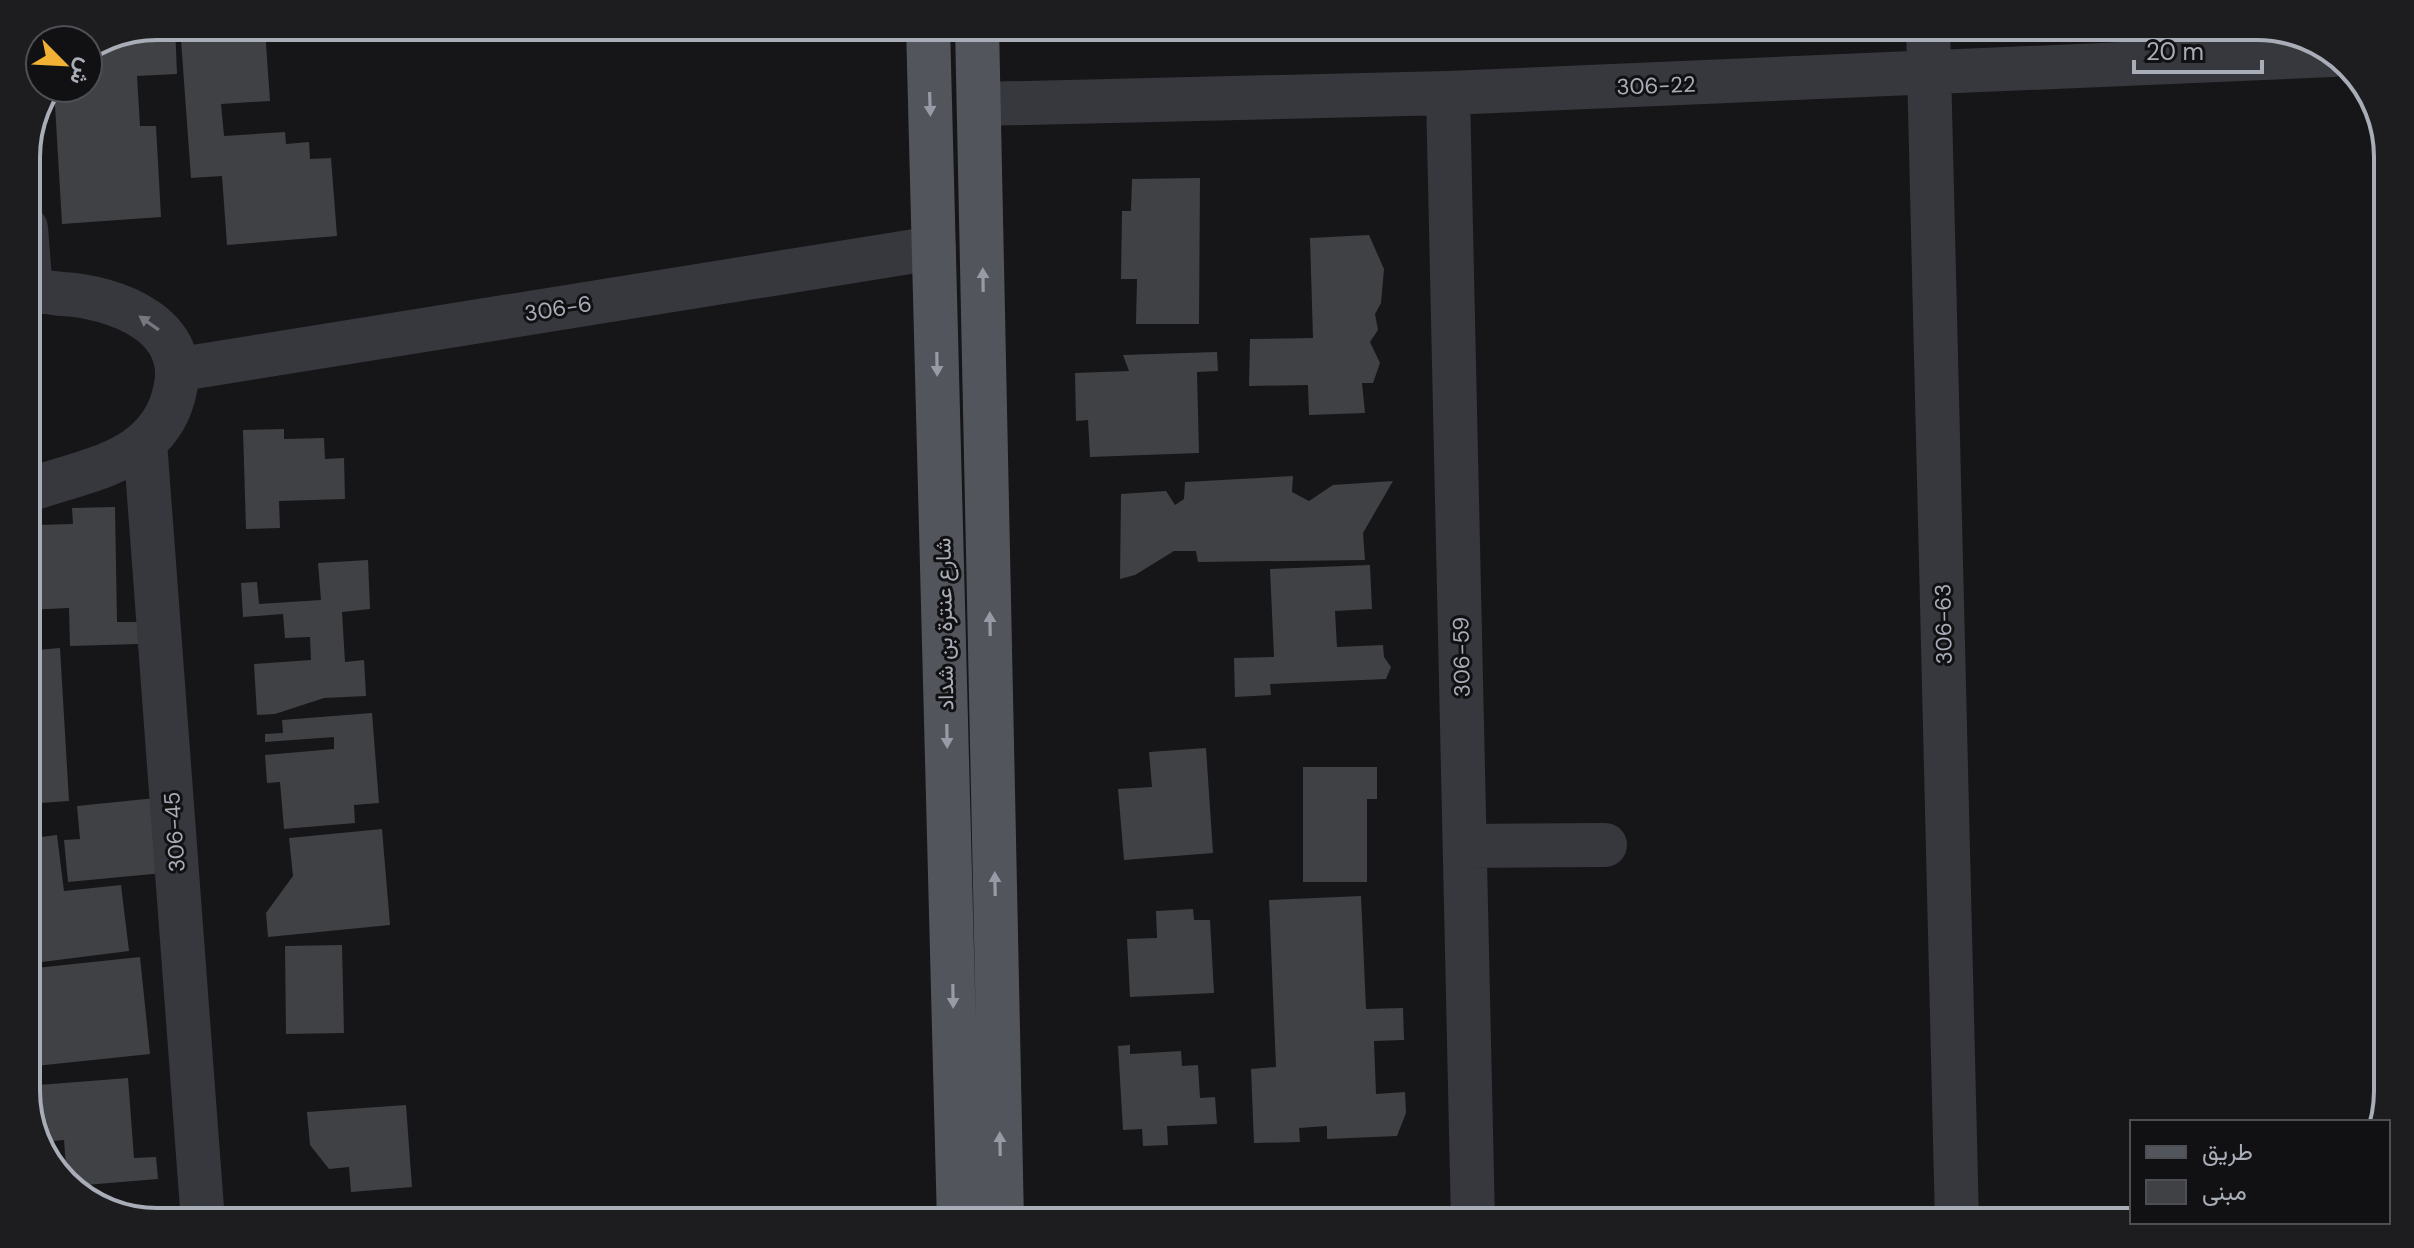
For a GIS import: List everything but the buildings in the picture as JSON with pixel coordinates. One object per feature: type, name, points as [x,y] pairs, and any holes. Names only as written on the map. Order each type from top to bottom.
[{"type":"main road","name":"شارع عنترة بن شداد","points":[[928,40],[959,1208]]},
{"type":"main road","name":"شارع عنترة بن شداد","points":[[977,40],[1002,1208]]},
{"type":"street","name":"306-63","points":[[1929,40],[1957,1208]]},
{"type":"street","name":"306-22","points":[[979,104],[1448,93],[2315,56]]},
{"type":"street","name":"306-59","points":[[1448,93],[1473,1208]]},
{"type":"street","name":"306-6","points":[[181,369],[934,248]]},
{"type":"street","points":[[40,294],[95,296],[132,311],[163,333],[181,369],[171,410],[145,442],[115,461],[40,486]]},
{"type":"street","name":"306-45","points":[[145,442],[202,1208]]},
{"type":"street","points":[[1465,846],[1605,845]]}]
